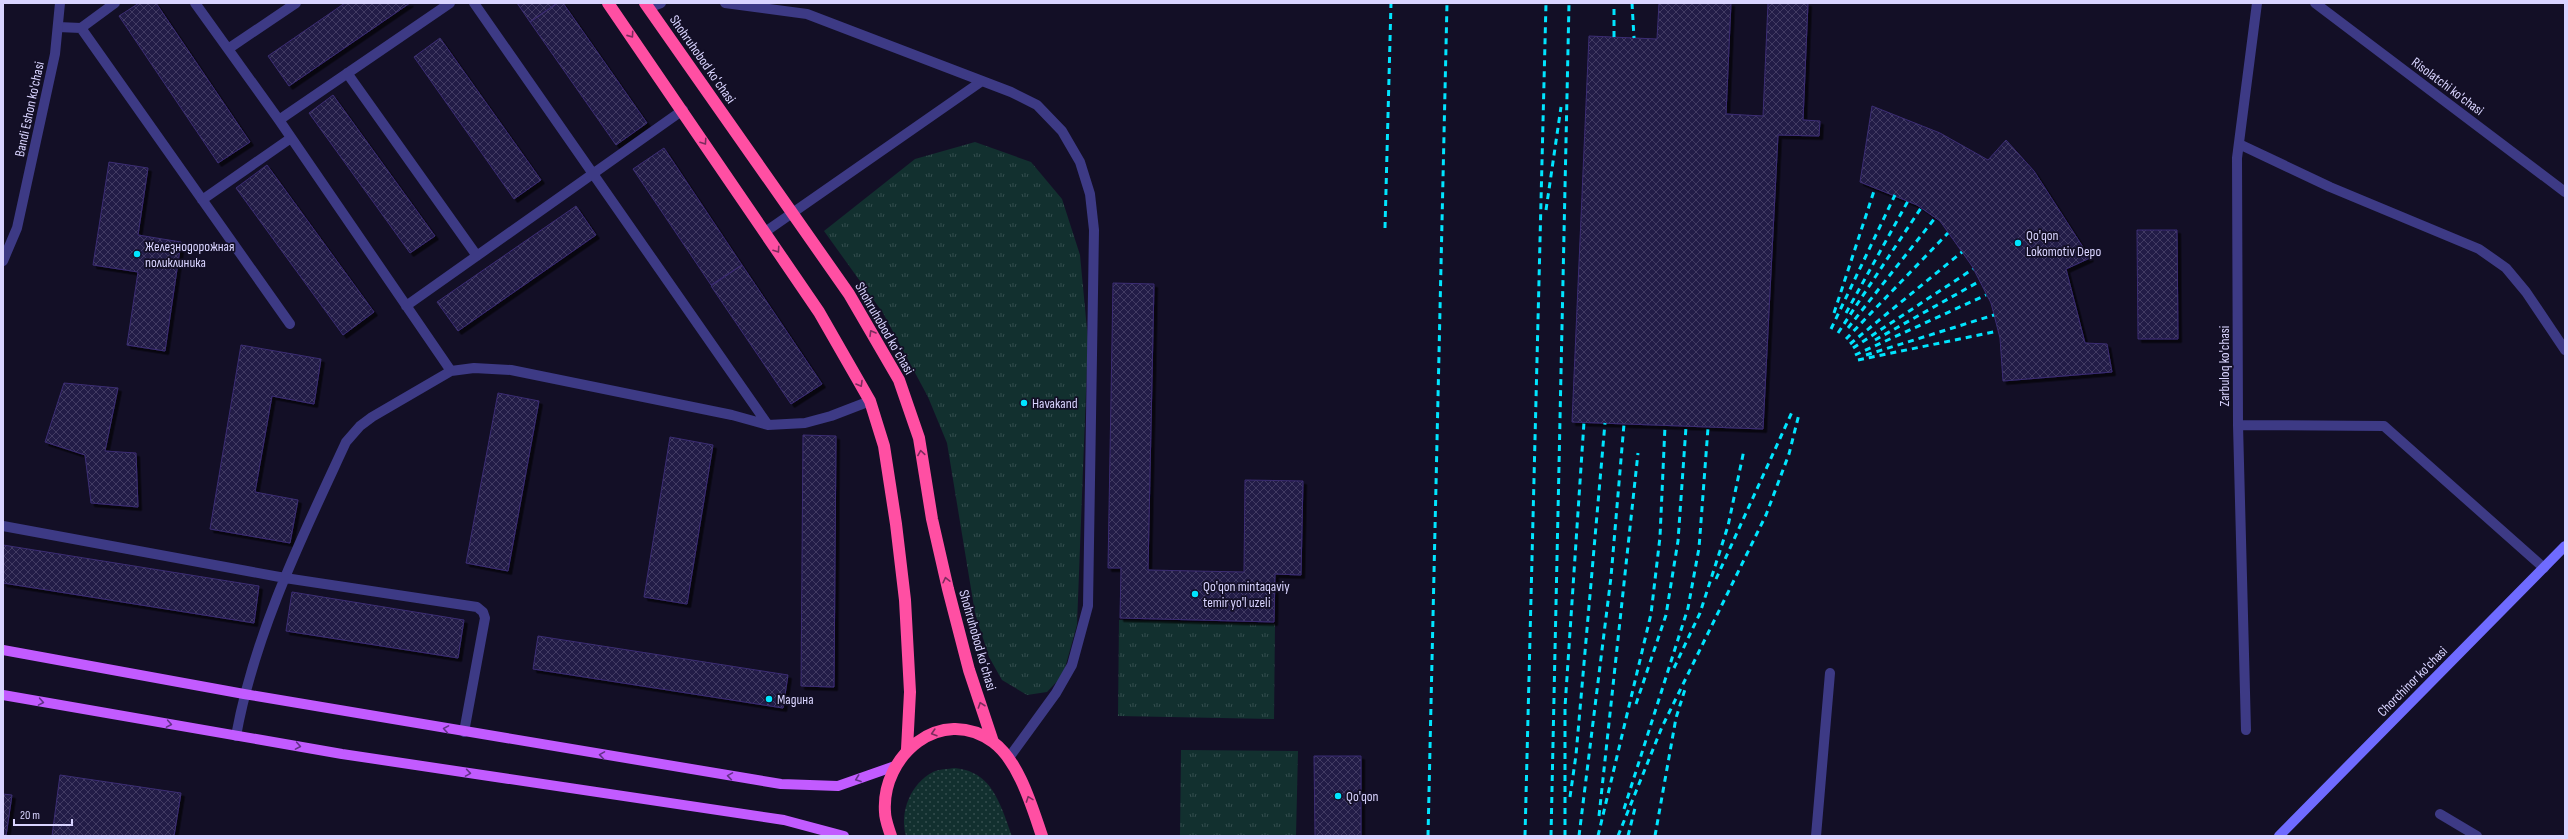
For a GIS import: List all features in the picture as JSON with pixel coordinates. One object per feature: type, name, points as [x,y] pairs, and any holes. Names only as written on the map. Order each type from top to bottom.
[{"type":"highway","points":[[608,3],[683,110],[819,312],[870,401],[884,446],[896,524],[904,593],[910,692],[907,749]]},
{"type":"highway","name":"Shohruhobod koʻchasi","points":[[647,5],[849,294],[899,380],[918,438],[932,519],[969,670],[993,742]]},
{"type":"highway","points":[[891,836],[885,812],[888,785],[895,766],[907,749],[925,736],[948,729],[972,732],[993,742],[1008,759],[1026,789],[1042,836]]},
{"type":"main road","points":[[3,650],[464,732],[781,784],[838,786],[895,766]]},
{"type":"main road","points":[[3,695],[236,736],[784,820],[844,836]]},
{"type":"street","name":"Bandi Eshon ko'chasi","points":[[3,261],[17,228],[55,54],[60,3]]},
{"type":"street","points":[[58,27],[81,28],[115,3]]},
{"type":"street","points":[[195,3],[279,120],[451,371]]},
{"type":"street","points":[[228,49],[296,3]]},
{"type":"street","points":[[279,120],[450,3]]},
{"type":"street","points":[[474,3],[768,425]]},
{"type":"street","points":[[647,5],[661,3]]},
{"type":"street","points":[[725,3],[807,14],[982,81],[1037,105],[1062,130],[1080,162],[1090,194],[1094,230],[1088,606],[1072,665],[1056,693],[1008,759]]},
{"type":"street","name":"Zarbuloq ko'chasi","points":[[2246,730],[2238,425],[2237,158],[2257,3]]},
{"type":"street","name":"Risolatchi ko'chasi","points":[[2315,3],[2565,192]]},
{"type":"street","points":[[81,28],[290,324]]},
{"type":"street","points":[[347,73],[477,256]]},
{"type":"street","points":[[765,232],[982,81]]},
{"type":"street","points":[[406,306],[683,110]]},
{"type":"street","points":[[202,200],[291,138]]},
{"type":"street","points":[[2239,144],[2330,187],[2479,249],[2506,268],[2526,292],[2565,350]]},
{"type":"street","points":[[236,736],[244,694],[272,611],[285,578],[346,442],[360,426],[372,417],[451,371],[474,368],[511,370],[732,415],[768,425],[805,423],[831,416],[870,401]]},
{"type":"street","points":[[2238,425],[2384,426],[2544,568]]},
{"type":"street","points":[[3,526],[285,578],[477,607],[483,612],[484,618],[464,732]]},
{"type":"street","name":"Chorchinor ko'chasi","points":[[2279,836],[2565,546]]},
{"type":"street","points":[[1816,836],[1830,673]]},
{"type":"street","points":[[2440,814],[2477,836]]},
{"type":"green space","points":[[975,142],[1031,162],[1062,199],[1080,255],[1088,340],[1077,625],[1063,675],[1047,692],[1027,695],[1002,680],[989,657],[975,613],[947,443],[928,397],[883,313],[824,231],[915,159]]},
{"type":"green space","points":[[1119,620],[1275,624],[1274,719],[1118,716]]},
{"type":"green space","points":[[1181,750],[1298,751],[1296,836],[1180,836]]},
{"type":"green space","points":[[955,768],[971,772],[988,784],[998,800],[1012,836],[906,836],[904,817],[913,791],[925,777],[933,772]]},
{"type":"building","points":[[139,3],[156,3],[250,142],[218,163],[119,16]]},
{"type":"building","points":[[345,3],[410,3],[289,86],[268,56]]},
{"type":"building","points":[[517,3],[557,3],[530,22]]},
{"type":"building","points":[[558,3],[563,3],[647,123],[616,145],[530,22]]},
{"type":"building","points":[[1659,3],[1731,3],[1726,114],[1763,116],[1768,3],[1808,3],[1803,120],[1820,121],[1819,136],[1778,135],[1763,429],[1572,422],[1589,36],[1657,39]]},
{"type":"building","points":[[440,38],[541,180],[514,199],[414,57]]},
{"type":"building","points":[[333,95],[435,236],[410,253],[309,113]]},
{"type":"building","name":"Qo'qon Lokomotiv Depo","points":[[1872,106],[1940,133],[1988,160],[2006,140],[2034,171],[2090,258],[2066,269],[2085,343],[2107,344],[2112,372],[2003,381],[2000,338],[1991,303],[1972,266],[1940,221],[1917,205],[1860,182]]},
{"type":"building","points":[[664,148],[742,265],[711,285],[633,169]]},
{"type":"building","name":"Железнодорожная поликлиника","points":[[109,162],[148,168],[138,235],[181,242],[165,351],[127,345],[138,272],[93,265]]},
{"type":"building","points":[[267,165],[374,312],[343,335],[236,188]]},
{"type":"building","points":[[576,206],[596,235],[458,331],[437,302]]},
{"type":"building","points":[[2137,230],[2177,230],[2178,339],[2138,339]]},
{"type":"building","points":[[742,265],[822,384],[791,404],[711,286]]},
{"type":"building","points":[[1113,283],[1154,284],[1148,570],[1244,572],[1245,480],[1303,481],[1301,575],[1275,574],[1274,622],[1120,618],[1121,568],[1108,568]]},
{"type":"building","points":[[241,345],[321,359],[314,404],[272,396],[255,492],[298,500],[290,543],[210,529]]},
{"type":"building","points":[[64,383],[118,388],[105,451],[136,453],[138,507],[91,503],[85,455],[45,442]]},
{"type":"building","points":[[498,393],[539,401],[508,571],[466,563]]},
{"type":"building","points":[[803,435],[836,436],[834,687],[801,686]]},
{"type":"building","points":[[670,437],[713,445],[687,604],[644,597]]},
{"type":"building","points":[[3,545],[259,586],[254,623],[3,583]]},
{"type":"building","points":[[292,592],[464,620],[458,658],[286,631]]},
{"type":"building","points":[[538,636],[788,675],[783,708],[533,669]]},
{"type":"building","name":"Qo'qon","points":[[1314,756],[1361,756],[1361,836],[1315,836]]},
{"type":"building","points":[[60,775],[181,793],[174,836],[52,836]]},
{"type":"building","points":[[3,794],[12,795],[6,836],[3,836]]},
{"type":"railway","points":[[1385,228],[1391,3]]},
{"type":"railway","points":[[1428,836],[1447,3]]},
{"type":"railway","points":[[1525,836],[1546,3]]},
{"type":"railway","points":[[1551,836],[1569,3]]},
{"type":"railway","points":[[1614,3],[1614,37]]},
{"type":"railway","points":[[1632,3],[1634,38]]},
{"type":"railway","points":[[1546,210],[1561,107]]},
{"type":"railway","points":[[1834,313],[1875,188]]},
{"type":"railway","points":[[1831,329],[1895,195]]},
{"type":"railway","points":[[1846,313],[1908,201]]},
{"type":"railway","points":[[1838,333],[1921,208]]},
{"type":"railway","points":[[1848,328],[1935,218]]},
{"type":"railway","points":[[1846,339],[1948,233]]},
{"type":"railway","points":[[1850,344],[1962,252]]},
{"type":"railway","points":[[1853,348],[1973,269]]},
{"type":"railway","points":[[1875,340],[1980,281]]},
{"type":"railway","points":[[1855,355],[1986,295]]},
{"type":"railway","points":[[1866,355],[1994,315]]},
{"type":"railway","points":[[1858,360],[1998,331]]},
{"type":"railway","points":[[1716,579],[1792,412]]},
{"type":"railway","points":[[1618,836],[1662,727],[1766,515],[1789,454],[1799,414]]},
{"type":"railway","points":[[1565,836],[1565,707],[1584,422]]},
{"type":"railway","points":[[1570,797],[1576,755],[1605,423]]},
{"type":"railway","points":[[1579,836],[1611,577],[1624,424]]},
{"type":"railway","points":[[1598,836],[1651,614],[1660,537],[1665,426]]},
{"type":"railway","points":[[1636,704],[1666,615],[1678,541],[1686,427]]},
{"type":"railway","points":[[1624,809],[1688,608],[1699,548],[1708,428]]},
{"type":"railway","points":[[1674,668],[1700,613],[1728,526],[1744,450]]},
{"type":"railway","points":[[1599,816],[1638,453]]},
{"type":"railway","points":[[1655,836],[1676,718],[1686,686]]},
{"type":"railway","points":[[1628,836],[1635,808]]},
{"type":"place","name":"Qo'qon Lokomotiv Depo","points":[[2018,243]]},
{"type":"place","name":"Железнодорожная поликлиника","points":[[137,254]]},
{"type":"place","name":"Havakand","points":[[1024,403]]},
{"type":"place","name":"Qo'qon mintaqaviy temir yo'l uzeli","points":[[1195,594]]},
{"type":"place","name":"Мадина","points":[[769,699]]},
{"type":"place","name":"Qo'qon","points":[[1338,796]]}]
